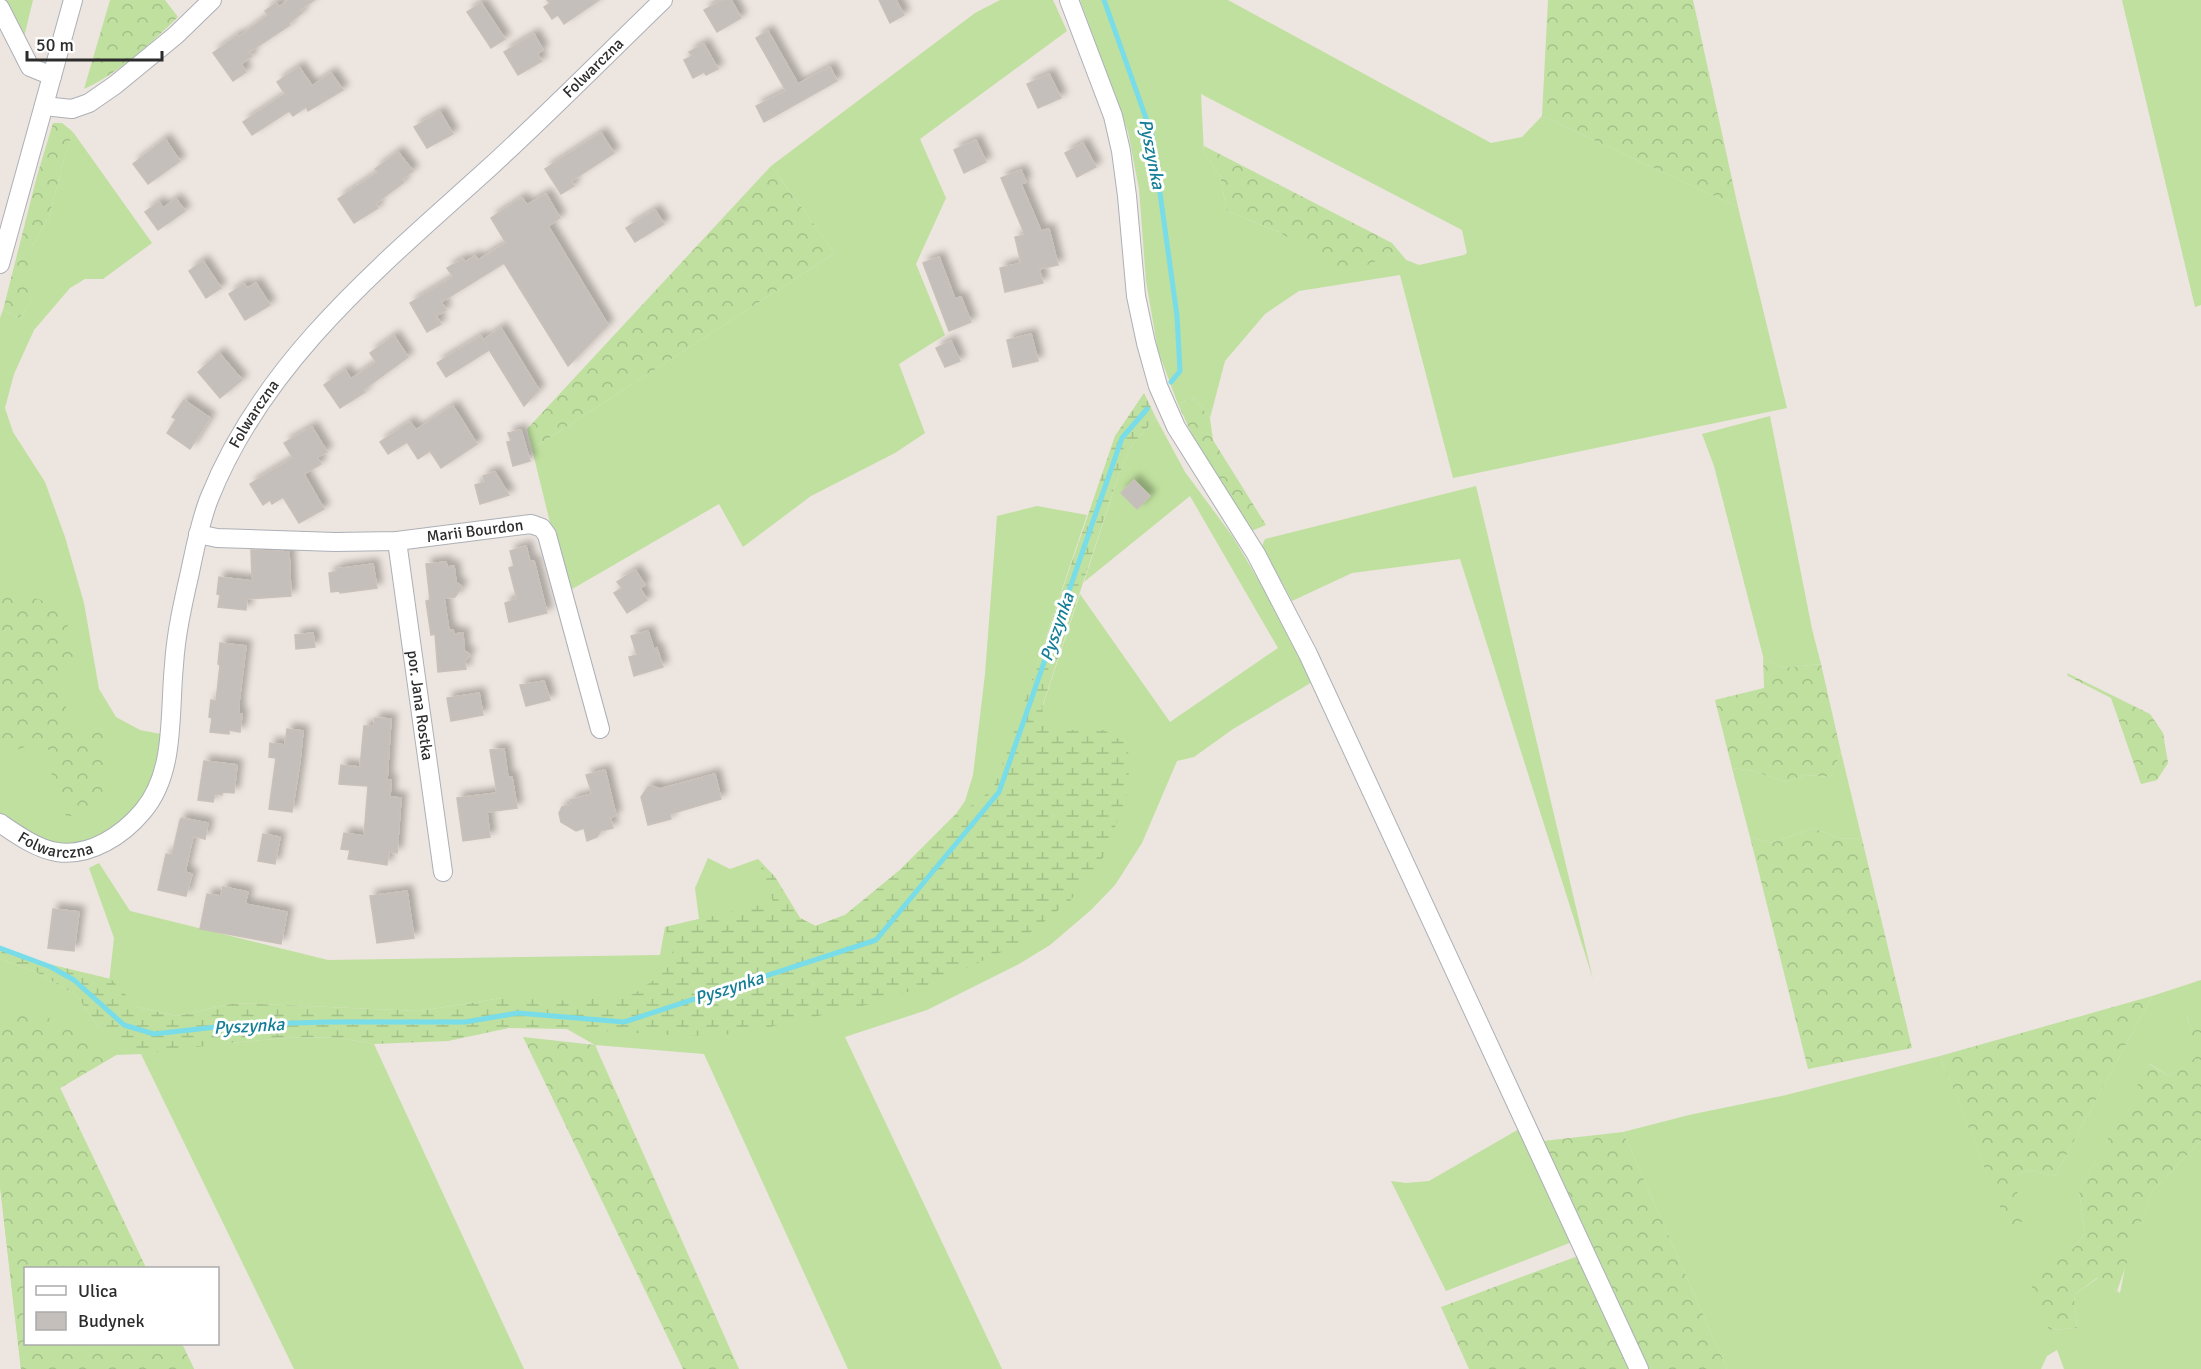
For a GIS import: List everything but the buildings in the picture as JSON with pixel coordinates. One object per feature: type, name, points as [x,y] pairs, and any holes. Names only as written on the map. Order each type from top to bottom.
[{"type":"street","points":[[0,264],[73,0]]},
{"type":"street","points":[[44,106],[72,109],[89,103],[116,85],[176,35],[212,0]]},
{"type":"street","name":"Folwarczna","points":[[0,823],[38,846],[56,852],[74,852],[91,849],[111,838],[132,823],[144,810],[156,793],[165,766],[179,620],[198,534],[209,499],[252,414],[295,355],[339,307],[663,0]]},
{"type":"street","points":[[1068,0],[1113,116],[1127,196],[1136,296],[1158,386],[1176,427],[1256,554],[1308,654],[1639,1369]]},
{"type":"street","points":[[0,8],[30,67],[52,76]]},
{"type":"street","name":"Marii Bourdon","points":[[198,534],[217,538],[335,542],[397,541],[531,524],[542,528],[547,536],[600,729]]},
{"type":"street","name":"por. Jana Rostka","points":[[397,541],[443,872]]},
{"type":"green space","points":[[2,0],[33,0],[23,41]]},
{"type":"green space","points":[[110,0],[165,0],[178,17],[122,66],[84,89]]},
{"type":"green space","points":[[1000,0],[1053,0],[1067,31],[920,139],[946,198],[916,264],[945,335],[899,364],[925,433],[895,453],[811,496],[743,547],[719,504],[567,592],[532,449],[835,253],[771,166],[975,13]]},
{"type":"green space","points":[[1080,0],[1228,0],[1491,143],[1522,137],[1542,116],[1738,207],[1787,408],[1453,478],[1400,275],[1299,291],[1265,314],[1225,361],[1210,418],[1194,398],[1178,404],[1158,351],[1146,281],[1139,189],[1128,132]],"holes":[[[1201,94],[1462,230],[1467,253],[1464,255],[1419,265],[1391,254],[1346,274],[1279,232],[1227,211],[1220,176],[1204,153]]]},
{"type":"green space","points":[[1548,0],[1693,0],[1738,207],[1542,116]]},
{"type":"green space","points":[[2122,0],[2201,0],[2201,305],[2195,307]]},
{"type":"green space","points":[[53,123],[62,123],[73,132],[49,217],[32,246],[32,301],[19,318],[3,310]]},
{"type":"green space","points":[[73,132],[152,243],[103,279],[85,279],[70,288],[34,330],[14,374],[5,408],[13,432],[45,482],[65,537],[84,603],[99,689],[116,717],[140,730],[161,734],[152,785],[130,815],[106,835],[74,847],[47,842],[0,815],[0,318],[3,310],[19,318],[32,301],[32,246],[49,217]]},
{"type":"green space","points":[[1204,146],[1392,243],[1407,261],[1391,254],[1346,275],[1279,232],[1227,211],[1220,176],[1204,153]]},
{"type":"green space","points":[[771,166],[835,253],[532,449],[527,429]]},
{"type":"green space","points":[[1144,393],[1156,418],[1131,446],[1118,477],[1042,707],[1045,723],[1069,730],[1104,730],[1128,745],[1129,789],[1105,855],[1070,901],[1012,947],[946,978],[880,1002],[739,1034],[688,1036],[509,1028],[448,1041],[374,1044],[340,1038],[299,1037],[142,1054],[99,1028],[76,995],[36,972],[0,959],[0,946],[28,959],[111,979],[137,1007],[177,1016],[235,1003],[419,1011],[502,998],[575,1001],[634,994],[662,974],[673,955],[665,927],[773,902],[758,859],[775,877],[800,918],[816,926],[845,915],[900,870],[956,814],[978,802],[994,786],[1115,436]]},
{"type":"green space","points":[[1194,398],[1210,418],[1213,440],[1266,525],[1249,532],[1206,465],[1178,404]]},
{"type":"green space","points":[[1770,416],[1821,664],[1781,668],[1763,656],[1714,466],[1702,434]]},
{"type":"green space","points":[[1156,418],[1185,472],[1233,537],[1314,681],[1233,729],[1194,757],[1177,761],[1142,843],[1115,885],[1091,910],[1050,945],[1019,964],[927,1010],[845,1037],[1002,1369],[848,1369],[704,1054],[595,1045],[502,998],[419,1011],[235,1003],[177,1016],[137,1007],[109,983],[114,938],[89,868],[99,863],[130,911],[328,960],[660,955],[665,927],[699,919],[695,888],[708,858],[730,869],[758,859],[775,877],[800,918],[815,926],[845,915],[900,870],[956,814],[965,801],[973,775],[985,674],[997,516],[1037,506],[1087,515],[1023,706],[1043,705],[1080,594],[1170,722],[1278,648],[1190,496],[1084,582],[1118,477],[1131,446]]},
{"type":"green space","points":[[1476,486],[1593,979],[1460,559],[1352,573],[1292,601],[1262,546],[1265,539]]},
{"type":"green space","points":[[0,584],[12,592],[42,600],[60,611],[78,647],[57,685],[74,726],[103,731],[102,801],[67,818],[51,784],[53,754],[40,742],[0,755]]},
{"type":"green space","points":[[1763,656],[1781,668],[1821,664],[1841,752],[1831,777],[1805,775],[1785,782],[1754,771],[1732,768],[1715,700],[1764,688]]},
{"type":"green space","points":[[2067,673],[2150,714],[2163,733],[2168,763],[2157,780],[2141,784],[2111,698],[2068,676]]},
{"type":"green space","points":[[1841,752],[1862,839],[1838,838],[1813,828],[1772,843],[1750,837],[1732,768],[1754,771],[1785,782],[1805,775],[1831,777]]},
{"type":"green space","points":[[1813,828],[1838,838],[1862,839],[1912,1048],[1808,1069],[1750,837],[1772,843]]},
{"type":"green space","points":[[0,959],[36,972],[76,995],[99,1028],[229,1043],[299,1037],[340,1038],[374,1044],[524,1369],[294,1369],[141,1054],[116,1055],[60,1088],[146,1267],[24,1267],[24,1345],[182,1345],[194,1369],[21,1369],[0,1186]]},
{"type":"green space","points":[[2201,980],[2201,1016],[2187,1015],[2196,1058],[2169,1076],[2150,1064],[2079,1191],[2085,1233],[2073,1249],[2049,1330],[2077,1328],[2074,1295],[2098,1278],[2120,1293],[2126,1263],[2152,1191],[2201,1141],[2201,1369],[2064,1369],[2057,1350],[2047,1356],[2041,1369],[1727,1369],[1623,1132],[1689,1115],[1786,1095],[1940,1056],[2010,1231],[2019,1195],[2007,1177],[2030,1170],[2055,1176],[2152,996]]},
{"type":"green space","points":[[2152,996],[2055,1176],[2030,1170],[2008,1177],[2019,1195],[2026,1218],[2010,1232],[1940,1056]]},
{"type":"green space","points":[[0,1008],[31,1012],[61,1023],[116,1055],[60,1088],[146,1267],[24,1267],[24,1345],[182,1345],[194,1369],[21,1369],[0,1186]]},
{"type":"green space","points":[[2187,1014],[2201,1016],[2201,1141],[2152,1191],[2117,1291],[2097,1278],[2074,1295],[2077,1328],[2049,1330],[2030,1282],[2054,1251],[2073,1249],[2085,1233],[2079,1191],[2149,1064],[2169,1076],[2195,1058]]},
{"type":"green space","points":[[523,1037],[595,1045],[739,1369],[683,1369]]},
{"type":"green space","points":[[1519,1129],[1572,1242],[1446,1291],[1391,1181],[1406,1183],[1429,1181]]},
{"type":"green space","points":[[1623,1132],[1727,1369],[1649,1369],[1543,1141]]},
{"type":"green space","points":[[1578,1256],[1629,1369],[1469,1369],[1441,1307]]},
{"type":"waterway","name":"Pyszynka","points":[[1104,0],[1152,135],[1177,316],[1180,371],[1171,382]]},
{"type":"waterway","name":"Pyszynka","points":[[0,948],[51,967],[74,980],[124,1025],[154,1034],[234,1025],[465,1022],[518,1013],[624,1022],[876,940],[999,792],[1122,438],[1147,409]]}]
